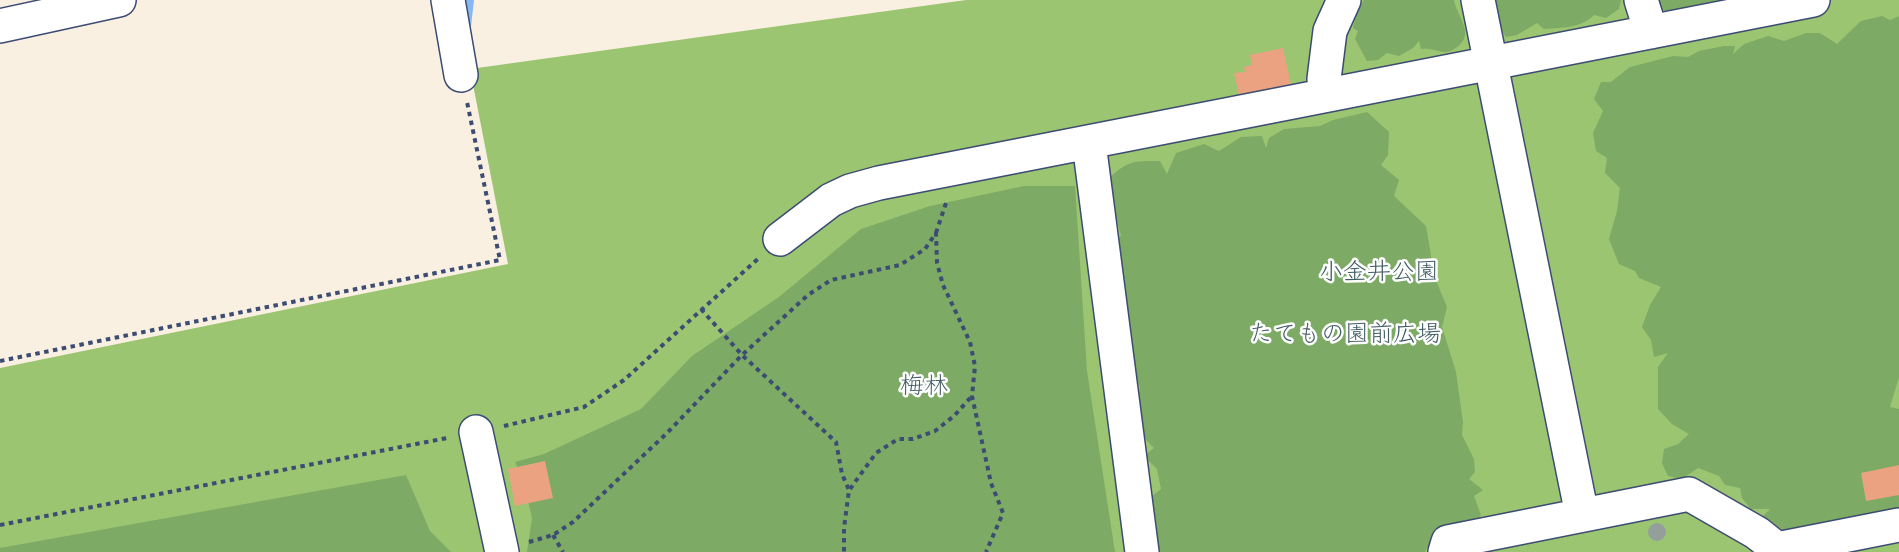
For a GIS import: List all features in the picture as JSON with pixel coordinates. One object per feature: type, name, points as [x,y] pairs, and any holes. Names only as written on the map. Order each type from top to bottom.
[{"type":"street","points":[[0,26],[118,0]]},
{"type":"street","points":[[448,0],[461,75]]},
{"type":"street","points":[[1327,95],[1324,79],[1330,31],[1344,0]]},
{"type":"street","points":[[1478,0],[1582,515]]},
{"type":"street","points":[[1641,0],[1651,32]]},
{"type":"street","points":[[780,239],[831,200],[850,191],[879,183],[1813,0]]},
{"type":"street","points":[[1089,143],[1142,552]]},
{"type":"street","points":[[476,432],[512,548]]},
{"type":"street","points":[[1445,552],[1448,542],[1689,494],[1757,533],[1777,549],[1899,525]]},
{"type":"path","points":[[0,361],[500,260],[461,75]]},
{"type":"path","points":[[512,548],[553,535],[573,522],[666,434],[742,355],[808,295],[831,280],[900,265],[925,249],[936,233],[937,263],[943,285],[970,342],[975,366],[972,396],[991,483],[1003,513],[986,552]]},
{"type":"path","points":[[0,525],[476,432],[584,406],[624,380],[780,239]]},
{"type":"path","points":[[701,309],[742,355],[836,442],[842,474],[849,490]]},
{"type":"path","points":[[836,552],[845,551],[844,528],[849,490],[876,453],[898,439],[913,439],[935,431],[954,416],[972,396]]},
{"type":"path","points":[[553,535],[563,552]]},
{"type":"green space","name":"小金井公園","points":[[966,0],[1899,0],[1899,552],[0,552],[0,368],[508,264],[470,69]]},
{"type":"green space","points":[[1364,0],[1454,0],[1465,36],[1457,47],[1448,52],[1421,49],[1419,41],[1413,48],[1399,56],[1387,53],[1378,60],[1367,61],[1355,39],[1358,31],[1353,28],[1357,12]]},
{"type":"green space","points":[[1495,0],[1621,0],[1619,9],[1606,18],[1594,15],[1577,25],[1544,29],[1537,23],[1517,35],[1506,37],[1496,20]]},
{"type":"green space","points":[[1656,0],[1739,0],[1680,12],[1660,10]]},
{"type":"green space","points":[[1882,16],[1890,20],[1899,16],[1899,377],[1890,407],[1899,409],[1899,524],[1778,536],[1774,525],[1763,516],[1770,509],[1751,509],[1742,498],[1740,488],[1725,485],[1719,476],[1698,468],[1682,479],[1668,476],[1662,463],[1664,449],[1678,444],[1689,434],[1672,424],[1658,409],[1658,367],[1668,353],[1654,357],[1651,340],[1642,327],[1650,305],[1661,287],[1639,278],[1635,271],[1619,264],[1609,239],[1617,211],[1620,188],[1605,173],[1607,158],[1596,151],[1593,133],[1603,111],[1594,99],[1601,82],[1611,82],[1630,67],[1673,56],[1688,57],[1699,51],[1724,46],[1735,46],[1733,54],[1744,44],[1768,36],[1784,41],[1806,33],[1820,33],[1837,44],[1861,21]]},
{"type":"green space","name":"たてもの園前広場","points":[[1367,112],[1389,132],[1388,155],[1381,165],[1399,180],[1394,196],[1426,226],[1432,271],[1447,307],[1442,327],[1456,372],[1463,422],[1462,435],[1474,459],[1475,472],[1469,479],[1483,490],[1474,496],[1481,515],[1471,526],[1439,538],[1425,552],[1158,552],[1156,519],[1151,497],[1161,489],[1157,469],[1144,456],[1154,448],[1139,426],[1140,386],[1131,376],[1131,330],[1123,292],[1118,241],[1121,235],[1113,207],[1109,178],[1127,165],[1144,161],[1160,161],[1167,174],[1176,153],[1204,144],[1219,151],[1241,137],[1262,136],[1266,148],[1269,138],[1284,129],[1320,126],[1333,120]]},
{"type":"green space","name":"梅林","points":[[1024,186],[1075,186],[1087,371],[1115,552],[527,552],[532,518],[523,480],[515,462],[544,454],[641,409],[692,356],[779,297],[861,229],[930,206]]},
{"type":"green space","points":[[406,475],[430,531],[451,552],[0,552],[0,548]]},
{"type":"building","points":[[1283,48],[1291,85],[1239,95],[1234,73],[1245,72],[1244,67],[1252,65],[1250,55]]},
{"type":"building","points":[[545,461],[553,498],[515,506],[508,469]]},
{"type":"building","points":[[1899,465],[1899,495],[1866,501],[1861,473]]},
{"type":"waterway","points":[[467,26],[470,0]]}]
